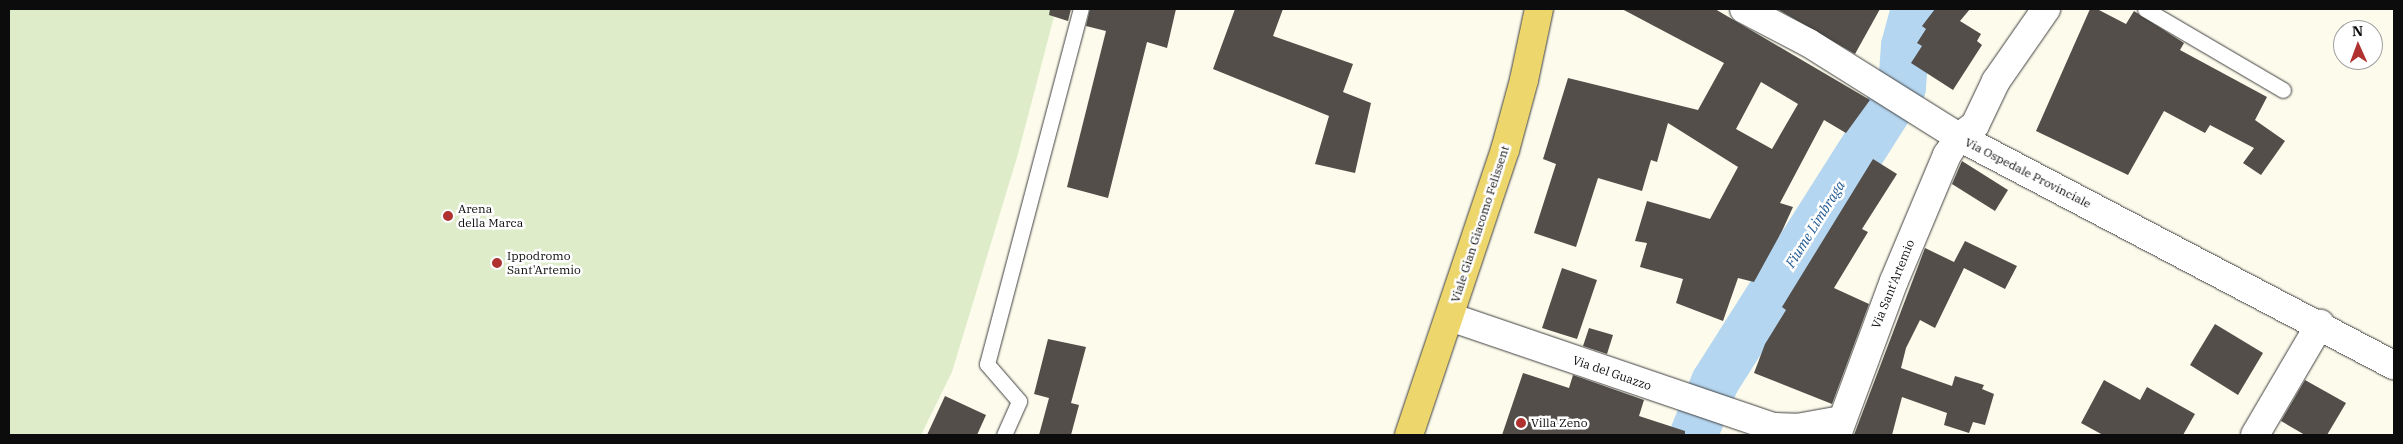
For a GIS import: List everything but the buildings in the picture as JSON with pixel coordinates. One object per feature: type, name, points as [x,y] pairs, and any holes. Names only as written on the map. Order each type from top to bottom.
[{"type":"main road","name":"Viale Gian Giacomo Felissent","points":[[1409,435],[1507,142],[1524,80],[1539,9]]},
{"type":"street","name":"Via Ospedale Provinciale","points":[[1744,9],[1808,43],[1959,137],[2320,324],[2394,365]]},
{"type":"street","name":"Via Sant'Artemio","points":[[1839,428],[1894,281],[1947,155],[1959,137],[1975,125],[1996,81],[2046,9]]},
{"type":"street","name":"Via del Guazzo","points":[[1450,317],[1706,404],[1779,431],[1797,428],[1839,428]]},
{"type":"street","points":[[2255,435],[2320,324]]},
{"type":"lane","points":[[1004,435],[1018,401],[987,364],[1081,9]]},
{"type":"lane","points":[[2145,9],[2284,90]]},
{"type":"green space","name":"Ippodromo Sant'Artemio","points":[[9,9],[1056,9],[1018,154],[952,372],[921,435],[9,435]]},
{"type":"waterway","name":"Fiume Limbraga","points":[[1694,434],[1715,382],[1902,87],[1905,46],[1915,9]]},
{"type":"place","name":"Arena della Marca","points":[[448,216]]},
{"type":"place","name":"Ippodromo Sant'Artemio","points":[[497,263]]},
{"type":"place","name":"Villa Zeno","points":[[1521,423]]}]
